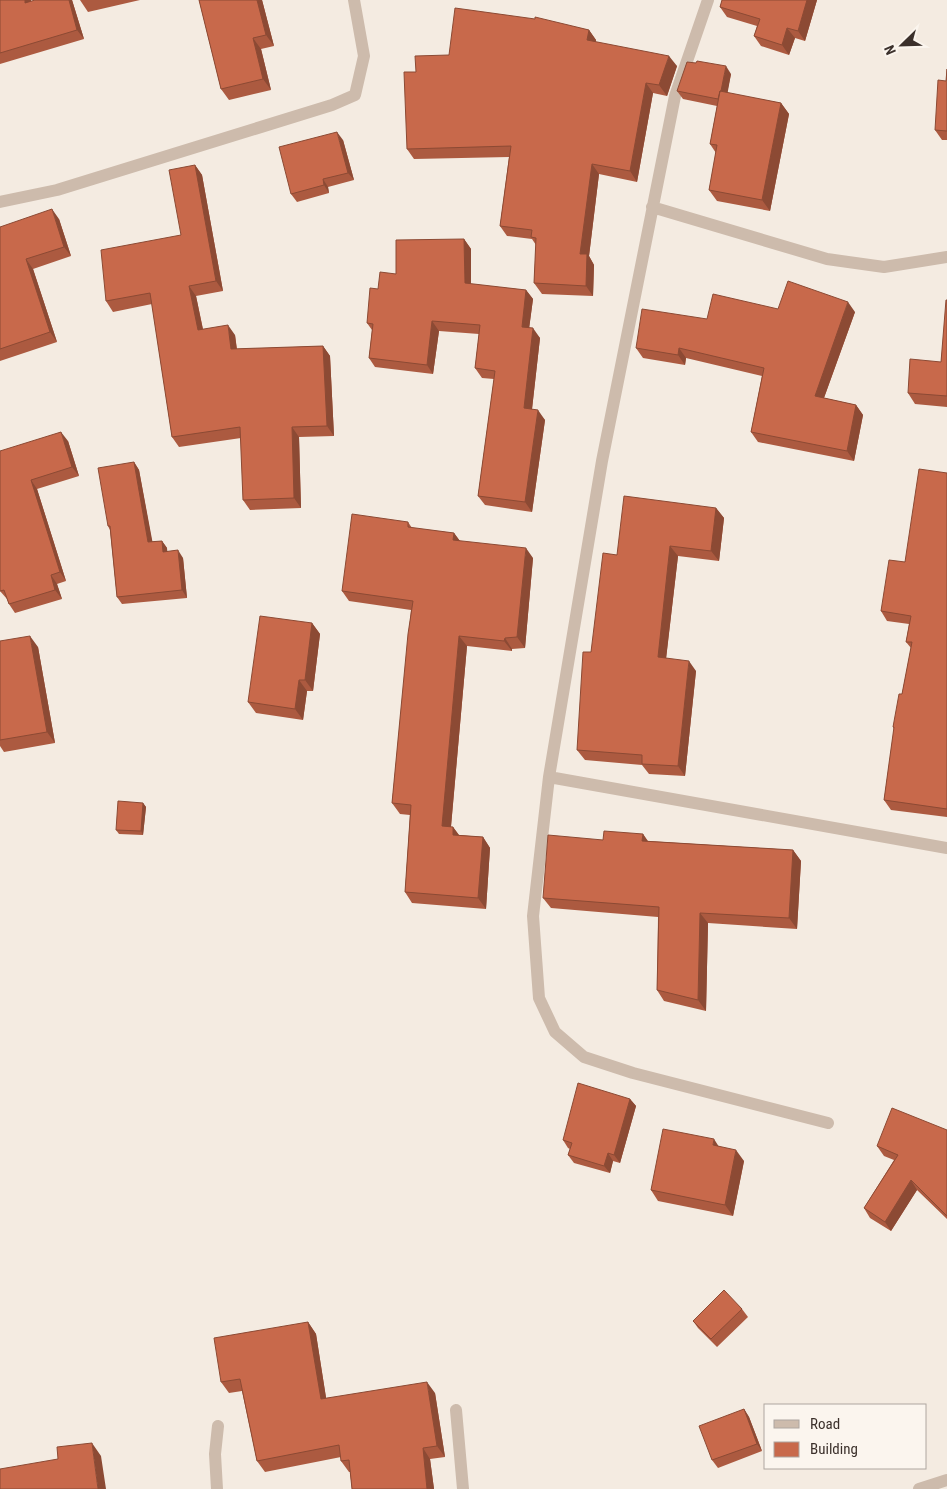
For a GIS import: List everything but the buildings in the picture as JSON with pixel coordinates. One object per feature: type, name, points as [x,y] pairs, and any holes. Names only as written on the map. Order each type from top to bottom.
[{"type":"street","points":[[0,202],[56,190],[332,105],[355,95],[364,56],[354,0]]},
{"type":"street","points":[[708,0],[675,96],[602,461],[549,777],[533,916],[539,998],[555,1032],[584,1057],[634,1073],[828,1123]]},
{"type":"street","points":[[652,208],[827,259],[884,267],[947,256]]},
{"type":"street","points":[[549,777],[947,848]]},
{"type":"street","points":[[456,1410],[463,1489]]},
{"type":"street","points":[[217,1489],[215,1454],[218,1426]]},
{"type":"street","points":[[919,1489],[947,1480]]}]
